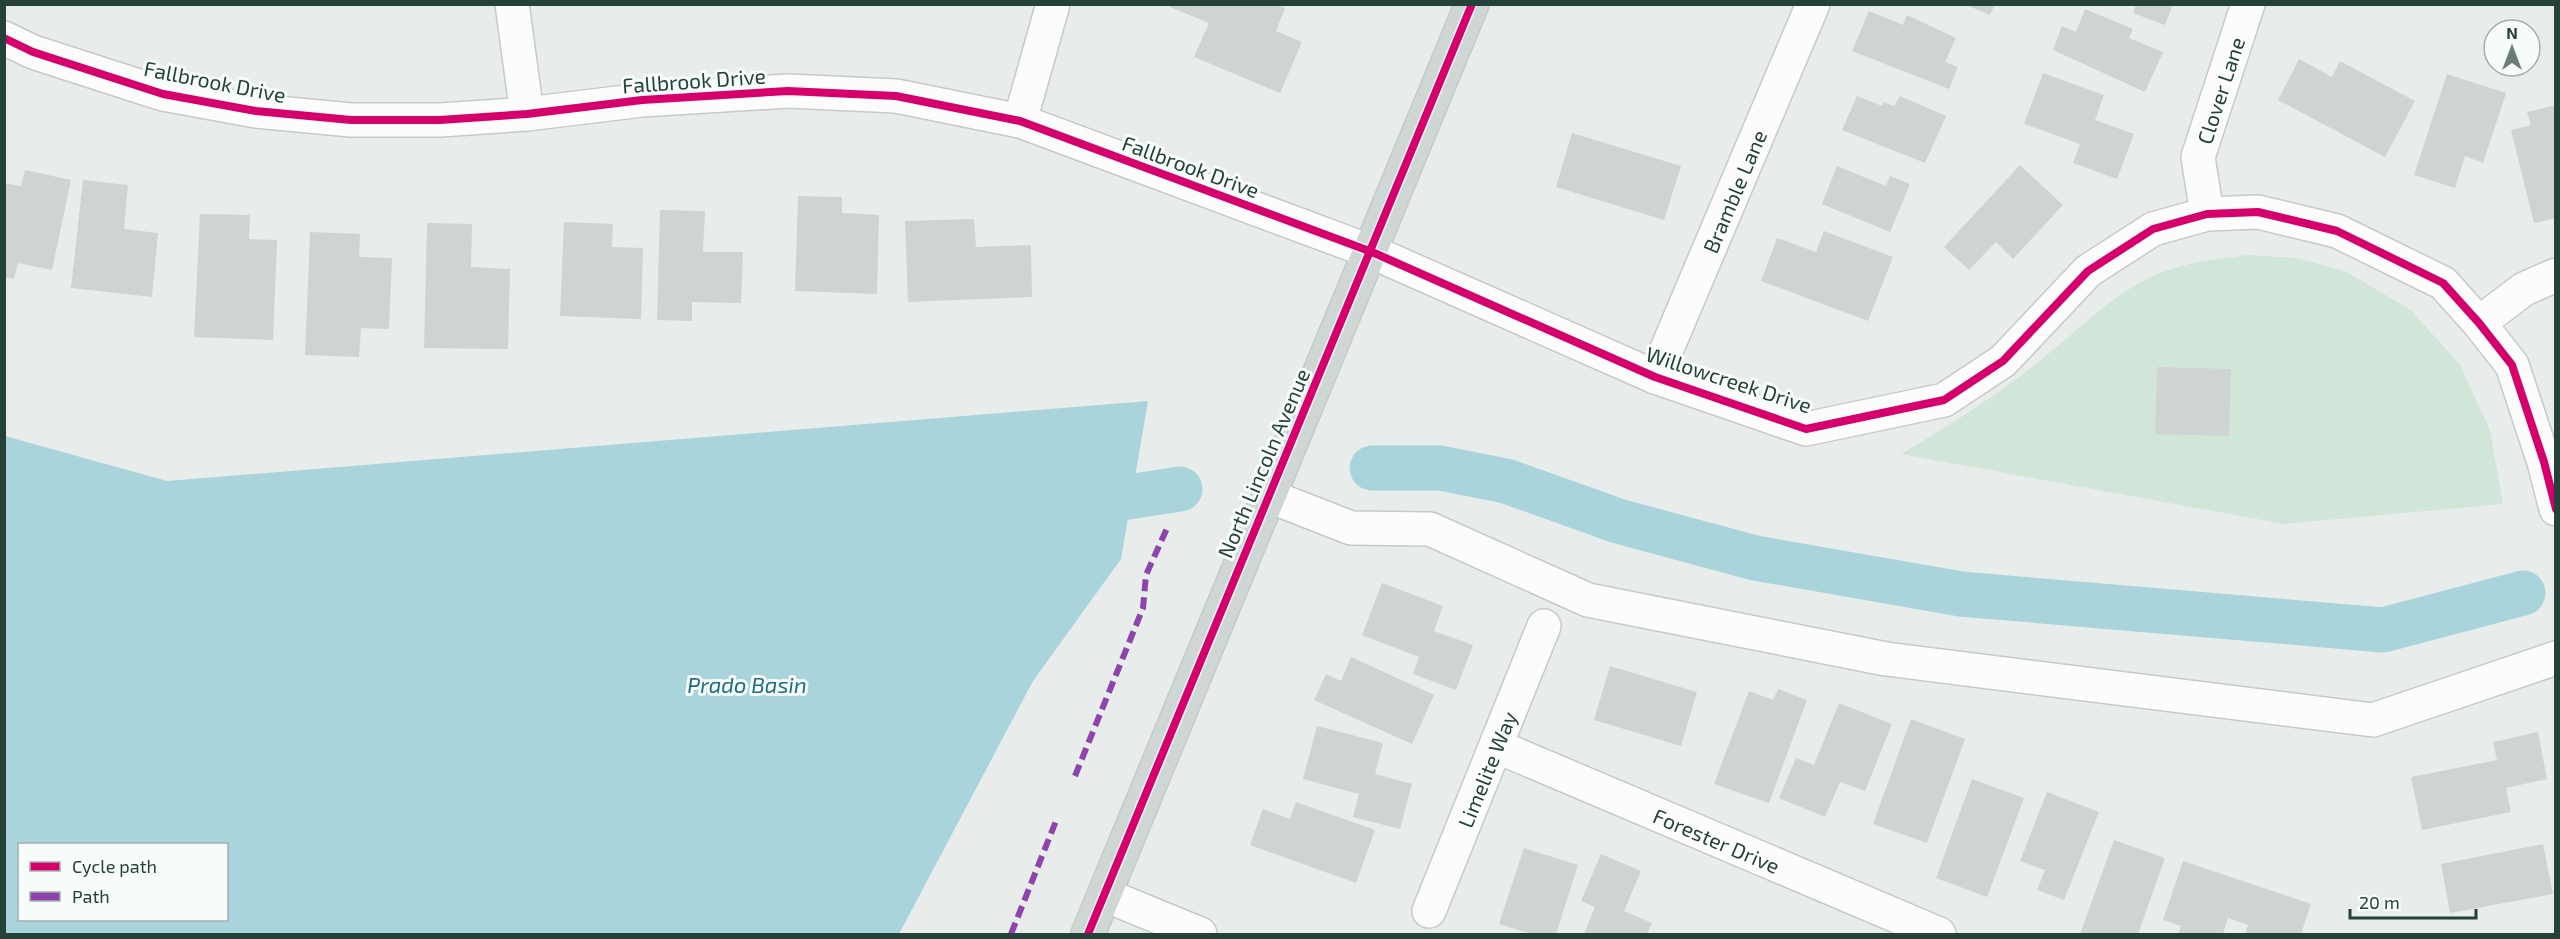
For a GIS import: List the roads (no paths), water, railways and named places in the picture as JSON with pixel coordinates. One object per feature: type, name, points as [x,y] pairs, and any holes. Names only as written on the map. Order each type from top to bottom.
[{"type":"main road","name":"North Lincoln Avenue","points":[[1088,934],[1372,252],[1472,4]]},
{"type":"street","points":[[512,4],[527,114]]},
{"type":"street","points":[[1020,121],[1053,4]]},
{"type":"street","name":"Bramble Lane","points":[[1655,377],[1813,4]]},
{"type":"street","name":"Clover Lane","points":[[2207,214],[2198,157],[2248,4]]},
{"type":"street","name":"Fallbrook Drive","points":[[4,38],[33,52],[163,94],[256,111],[351,120],[440,120],[527,114],[642,100],[788,91],[896,96],[1020,121],[1372,252]]},
{"type":"street","name":"Willowcreek Drive","points":[[1372,252],[1655,377],[1806,429],[1944,400],[2003,361],[2088,271],[2152,229],[2207,214],[2258,212],[2337,231],[2443,283],[2512,365],[2544,462],[2556,508]]},
{"type":"street","points":[[2479,323],[2524,289],[2556,275]]},
{"type":"street","points":[[1269,496],[1351,528],[1430,529],[1588,600],[1886,659],[1933,665],[2373,720],[2556,658]]},
{"type":"street","name":"Limelite Way","points":[[1429,911],[1545,626]]},
{"type":"street","name":"Forester Drive","points":[[1496,746],[1939,934]]},
{"type":"street","points":[[1105,895],[1200,934]]},
{"type":"water","name":"Prado Basin","points":[[1148,401],[1121,559],[1033,681],[899,934],[5,934],[5,436],[167,481]]},
{"type":"waterway","points":[[1372,468],[1440,468],[1506,481],[1618,521],[1755,558],[1961,594],[2383,630],[2523,593]]},
{"type":"waterway","points":[[1070,506],[1180,489]]}]
